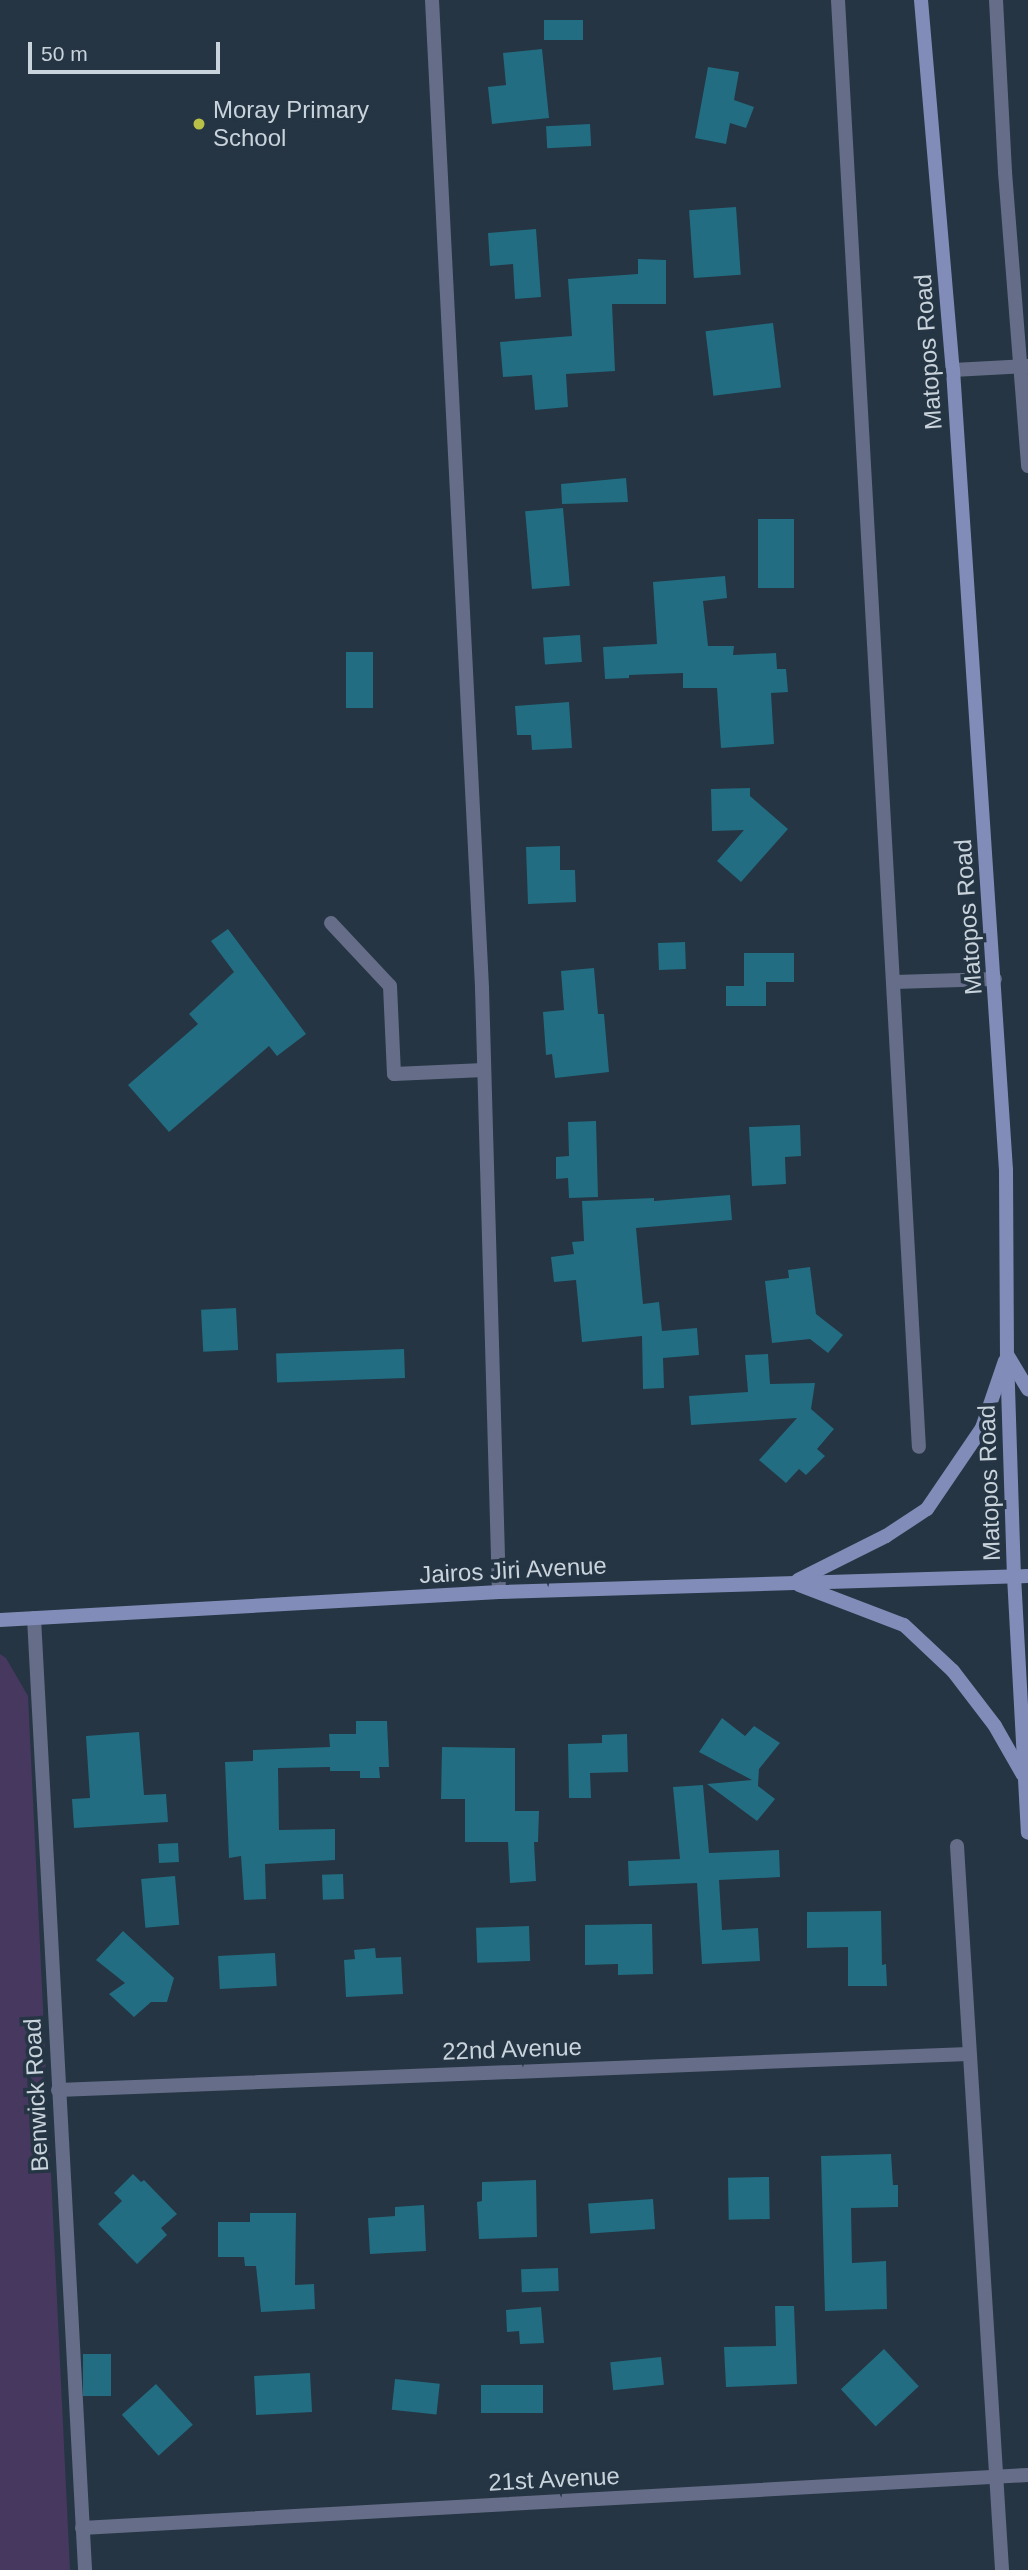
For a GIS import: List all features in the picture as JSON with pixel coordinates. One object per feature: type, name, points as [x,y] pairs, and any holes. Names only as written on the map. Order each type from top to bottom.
[{"type":"main road","name":"Matopos Road","points":[[921,0],[953,370],[995,979],[1006,1170],[1007,1354],[1021,1576],[1028,1833]]},
{"type":"main road","points":[[1007,1354],[1028,1389]]},
{"type":"main road","points":[[794,1582],[863,1548],[927,1509],[982,1427],[1007,1354]]},
{"type":"main road","name":"Jairos Jiri Avenue","points":[[0,1620],[499,1592],[1021,1576]]},
{"type":"main road","points":[[794,1582],[904,1625],[953,1671],[995,1726],[1027,1778]]},
{"type":"street","points":[[432,0],[484,1070],[499,1592]]},
{"type":"street","points":[[838,0],[919,1447]]},
{"type":"street","points":[[996,0],[1006,172],[1025,366],[1028,466]]},
{"type":"street","points":[[953,370],[1025,366]]},
{"type":"street","points":[[331,923],[390,986],[394,1074],[484,1070]]},
{"type":"street","points":[[894,982],[995,979]]},
{"type":"street","name":"Benwick Road","points":[[34,1618],[85,2570]]},
{"type":"street","points":[[957,1846],[1002,2570]]},
{"type":"street","name":"22nd Avenue","points":[[58,2090],[968,2054]]},
{"type":"street","name":"21st Avenue","points":[[82,2528],[1028,2475]]},
{"type":"shaded area","points":[[0,1654],[6,1658],[28,1696],[70,2570],[0,2570]]},
{"type":"building","points":[[544,20],[583,20],[583,40],[544,40]]},
{"type":"building","points":[[542,49],[549,118],[492,124],[488,87],[506,85],[503,53]]},
{"type":"building","points":[[708,67],[739,72],[734,100],[754,107],[746,128],[730,123],[726,144],[695,138]]},
{"type":"building","points":[[590,124],[591,146],[547,148],[546,126]]},
{"type":"building","points":[[736,207],[741,275],[694,278],[689,210]]},
{"type":"building","points":[[536,229],[541,297],[515,299],[513,264],[490,266],[488,233]]},
{"type":"building","points":[[638,259],[666,260],[666,304],[612,304],[615,371],[566,374],[568,407],[535,410],[532,375],[503,377],[500,342],[572,336],[568,279],[638,274]]},
{"type":"building","points":[[773,323],[781,388],[713,396],[706,331]]},
{"type":"building","points":[[626,478],[628,502],[562,504],[561,484]]},
{"type":"building","points":[[563,508],[570,586],[532,589],[525,511]]},
{"type":"building","points":[[758,519],[794,519],[794,588],[758,588]]},
{"type":"building","points":[[725,576],[727,598],[703,601],[708,646],[734,646],[733,655],[776,653],[777,669],[786,669],[788,692],[771,693],[774,744],[721,748],[717,688],[683,688],[683,673],[629,675],[629,678],[605,679],[603,647],[657,644],[653,582]]},
{"type":"building","points":[[580,635],[582,662],[545,665],[543,638]]},
{"type":"building","points":[[346,652],[373,652],[373,708],[346,708]]},
{"type":"building","points":[[569,702],[572,748],[532,750],[531,735],[517,735],[515,706]]},
{"type":"building","points":[[750,788],[750,796],[788,829],[741,882],[717,861],[744,830],[712,831],[711,789]]},
{"type":"building","points":[[560,846],[560,870],[575,870],[576,902],[528,904],[526,847]]},
{"type":"building","points":[[228,929],[306,1034],[277,1056],[269,1046],[169,1132],[128,1085],[198,1024],[189,1014],[234,972],[211,941]]},
{"type":"building","points":[[685,942],[686,969],[659,970],[658,943]]},
{"type":"building","points":[[744,953],[794,953],[794,982],[766,982],[766,1006],[726,1006],[726,986],[744,986]]},
{"type":"building","points":[[594,968],[598,1014],[604,1014],[609,1072],[555,1078],[552,1054],[546,1055],[543,1012],[564,1010],[561,971]]},
{"type":"building","points":[[596,1121],[598,1197],[569,1198],[568,1178],[556,1179],[556,1157],[569,1156],[568,1122]]},
{"type":"building","points":[[800,1125],[801,1156],[785,1157],[786,1184],[752,1186],[749,1127]]},
{"type":"building","points":[[730,1195],[732,1220],[636,1228],[643,1304],[659,1302],[662,1331],[697,1328],[699,1355],[663,1358],[664,1388],[643,1389],[642,1336],[582,1342],[576,1280],[554,1282],[551,1257],[574,1254],[572,1242],[584,1241],[582,1201],[654,1198],[654,1201]]},
{"type":"building","points":[[810,1267],[816,1314],[843,1335],[828,1353],[810,1339],[772,1343],[765,1281],[789,1278],[788,1270]]},
{"type":"building","points":[[236,1308],[238,1350],[203,1352],[201,1310]]},
{"type":"building","points":[[404,1349],[405,1378],[277,1382],[276,1353]]},
{"type":"building","points":[[768,1354],[770,1384],[815,1383],[811,1409],[834,1429],[817,1449],[825,1456],[806,1475],[799,1469],[786,1483],[759,1460],[797,1418],[691,1425],[689,1396],[748,1392],[745,1355]]},
{"type":"building","points":[[722,1718],[745,1736],[754,1726],[780,1743],[759,1769],[758,1786],[775,1799],[757,1821],[707,1784],[752,1780],[699,1752]]},
{"type":"building","points":[[356,1721],[387,1721],[389,1767],[379,1767],[380,1778],[360,1778],[360,1771],[330,1771],[330,1767],[278,1768],[279,1830],[335,1829],[335,1860],[265,1864],[266,1899],[244,1900],[241,1856],[229,1858],[225,1762],[253,1761],[253,1750],[330,1747],[329,1734],[356,1734]]},
{"type":"building","points":[[139,1732],[144,1795],[166,1794],[168,1822],[74,1828],[72,1799],[90,1798],[86,1736]]},
{"type":"building","points":[[627,1734],[628,1772],[590,1773],[591,1798],[569,1798],[568,1744],[602,1743],[602,1735]]},
{"type":"building","points":[[442,1747],[515,1748],[515,1811],[539,1811],[538,1842],[534,1842],[536,1881],[510,1883],[508,1842],[465,1842],[465,1799],[441,1799]]},
{"type":"building","points":[[703,1785],[709,1853],[779,1850],[780,1877],[719,1880],[722,1930],[758,1928],[760,1961],[702,1964],[697,1883],[629,1886],[628,1861],[680,1859],[673,1787]]},
{"type":"building","points":[[178,1843],[179,1862],[159,1863],[158,1844]]},
{"type":"building","points":[[343,1874],[344,1899],[323,1900],[322,1875]]},
{"type":"building","points":[[175,1876],[179,1925],[145,1928],[141,1879]]},
{"type":"building","points":[[881,1911],[882,1965],[886,1964],[887,1986],[848,1986],[848,1947],[807,1948],[807,1912]]},
{"type":"building","points":[[652,1924],[653,1974],[618,1975],[618,1964],[585,1965],[585,1925]]},
{"type":"building","points":[[529,1926],[530,1961],[477,1963],[476,1928]]},
{"type":"building","points":[[123,1931],[174,1978],[167,2002],[151,2002],[134,2017],[109,1994],[125,1983],[96,1960]]},
{"type":"building","points":[[375,1948],[376,1958],[401,1957],[403,1994],[346,1997],[344,1960],[355,1959],[354,1950]]},
{"type":"building","points":[[275,1953],[277,1986],[220,1989],[218,1956]]},
{"type":"building","points":[[891,2154],[893,2185],[898,2185],[898,2207],[851,2208],[852,2263],[886,2261],[887,2309],[825,2311],[821,2156]]},
{"type":"building","points":[[133,2174],[141,2182],[144,2180],[177,2214],[161,2228],[167,2235],[137,2264],[98,2224],[122,2201],[114,2193]]},
{"type":"building","points":[[769,2177],[770,2219],[729,2220],[728,2178]]},
{"type":"building","points":[[536,2180],[537,2237],[479,2239],[477,2202],[482,2201],[482,2182]]},
{"type":"building","points":[[653,2199],[655,2229],[590,2233],[588,2204]]},
{"type":"building","points":[[424,2205],[426,2251],[370,2254],[368,2218],[395,2216],[395,2207]]},
{"type":"building","points":[[250,2213],[296,2213],[295,2285],[314,2284],[315,2309],[261,2312],[256,2266],[245,2266],[244,2257],[218,2257],[218,2222],[250,2222]]},
{"type":"building","points":[[558,2268],[559,2291],[522,2292],[521,2269]]},
{"type":"building","points":[[775,2306],[794,2306],[797,2384],[726,2387],[724,2347],[776,2346]]},
{"type":"building","points":[[541,2307],[544,2343],[520,2344],[519,2331],[507,2332],[506,2310]]},
{"type":"building","points":[[884,2349],[919,2386],[876,2427],[841,2389]]},
{"type":"building","points":[[83,2354],[111,2354],[111,2396],[83,2396]]},
{"type":"building","points":[[661,2357],[664,2385],[613,2390],[610,2362]]},
{"type":"building","points":[[310,2373],[312,2412],[256,2415],[254,2376]]},
{"type":"building","points":[[395,2379],[440,2384],[437,2415],[392,2410]]},
{"type":"building","points":[[156,2384],[193,2425],[159,2456],[122,2415]]},
{"type":"building","points":[[481,2385],[543,2385],[543,2413],[481,2413]]},
{"type":"place","name":"Moray Primary School","points":[[199,124]]}]
